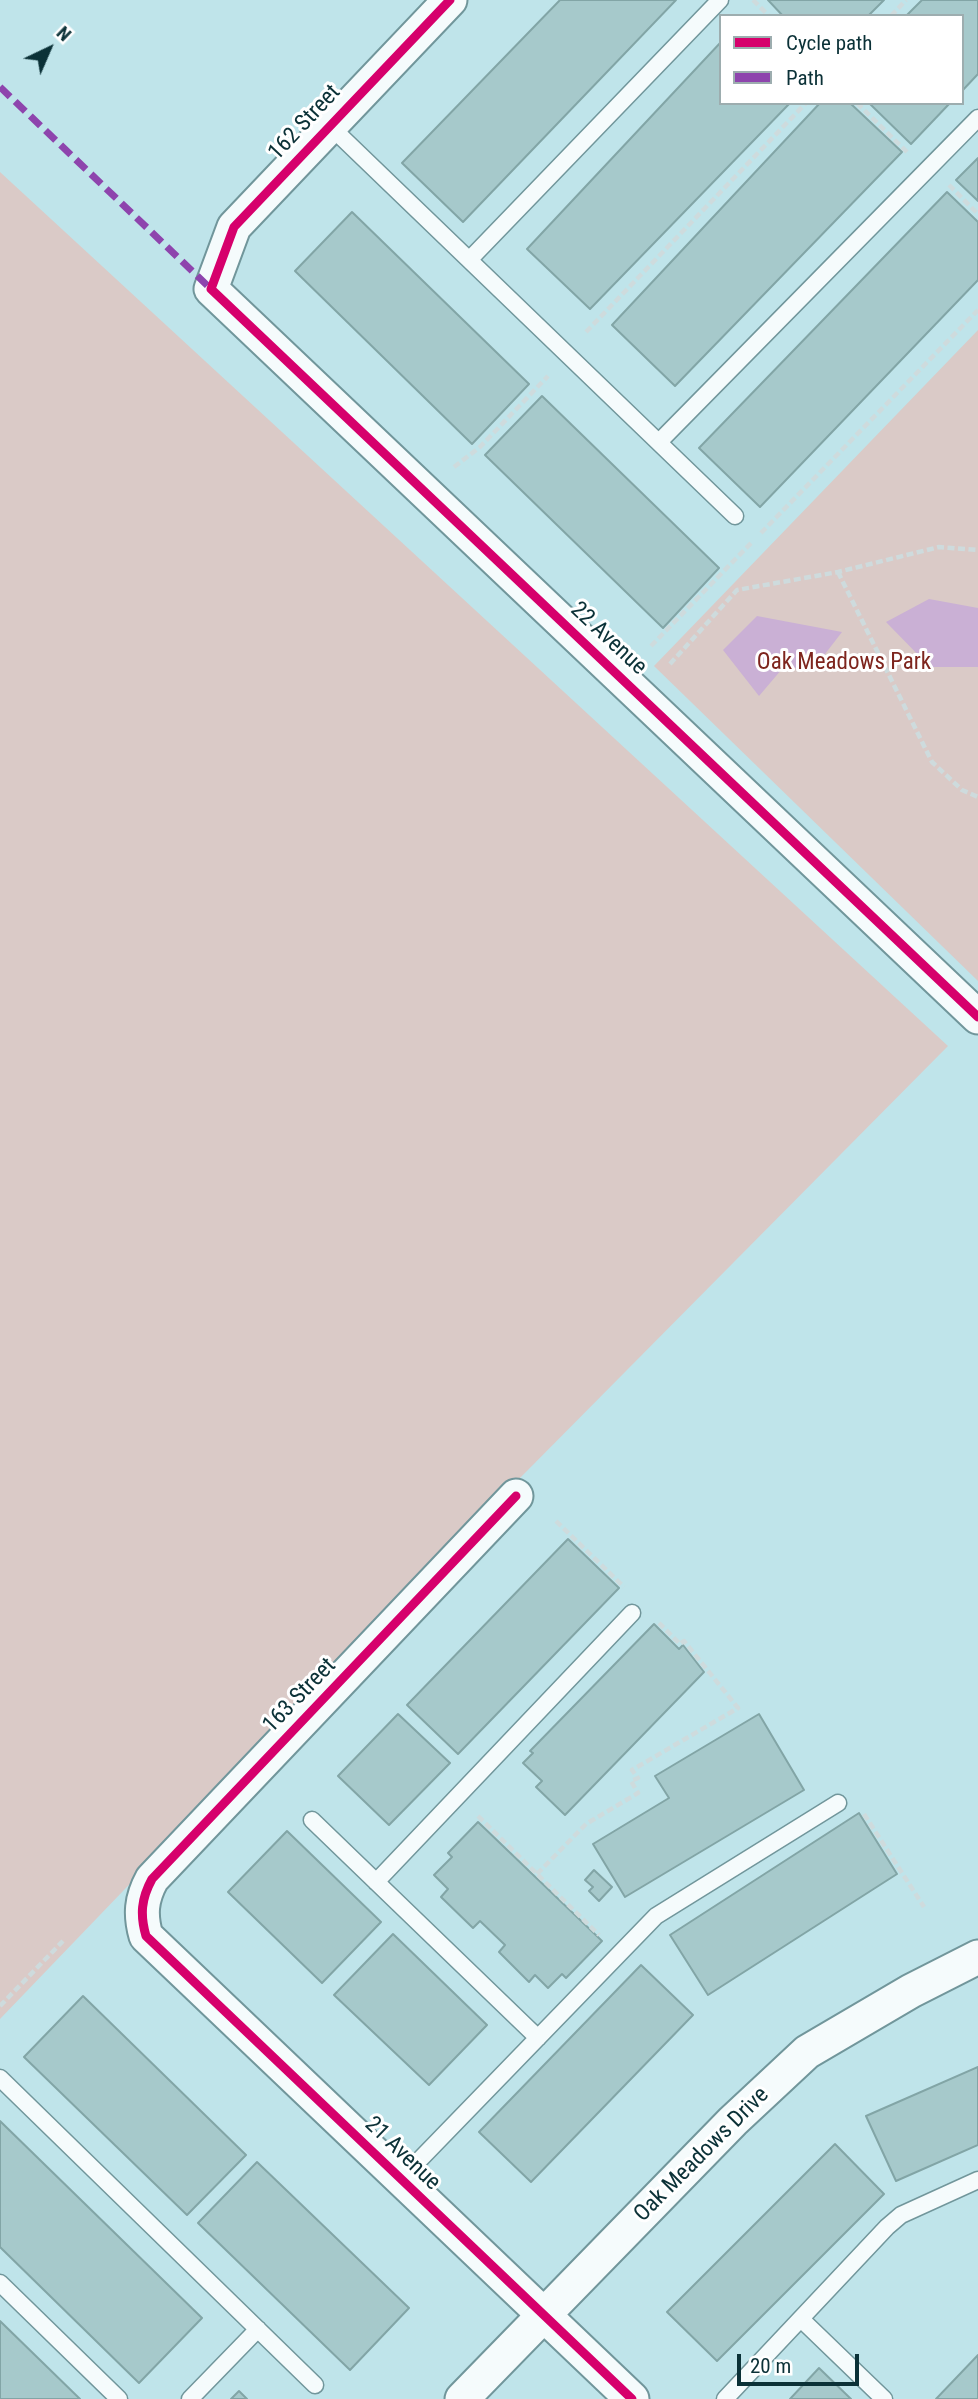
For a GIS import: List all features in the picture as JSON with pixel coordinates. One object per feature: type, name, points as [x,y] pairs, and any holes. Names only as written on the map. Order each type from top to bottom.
[{"type":"street","name":"162 Street","points":[[211,289],[234,227],[328,125],[450,0]]},
{"type":"street","name":"22 Avenue","points":[[211,289],[978,1017]]},
{"type":"street","name":"163 Street","points":[[146,1936],[143,1895],[152,1879],[516,1496]]},
{"type":"street","name":"21 Avenue","points":[[146,1936],[632,2399]]},
{"type":"street","name":"Oak Meadows Drive","points":[[462,2399],[733,2121],[807,2052],[911,1991],[978,1958]]},
{"type":"lane","points":[[470,258],[720,0]]},
{"type":"lane","points":[[659,442],[978,118]]},
{"type":"lane","points":[[328,125],[470,258],[735,516]]},
{"type":"lane","points":[[376,1882],[632,1613]]},
{"type":"lane","points":[[401,2179],[656,1916],[838,1802]]},
{"type":"lane","points":[[312,1819],[538,2038]]},
{"type":"lane","points":[[0,2078],[315,2385]]},
{"type":"lane","points":[[725,2399],[901,2215],[978,2180]]},
{"type":"lane","points":[[0,2283],[119,2399]]},
{"type":"lane","points":[[801,2319],[884,2399]]},
{"type":"lane","points":[[190,2399],[258,2329]]},
{"type":"path","points":[[753,0],[767,14]]},
{"type":"path","points":[[893,14],[906,0]]},
{"type":"path","points":[[426,493],[480,447],[568,354],[602,313],[804,105]]},
{"type":"path","points":[[651,646],[978,310]]},
{"type":"path","points":[[670,664],[737,590],[838,572],[939,547],[978,550]]},
{"type":"path","points":[[838,572],[932,762],[962,790],[978,797]]},
{"type":"path","points":[[537,1874],[586,1824],[638,1793],[631,1781],[638,1777],[632,1770],[738,1707],[684,1641],[680,1644],[653,1617],[645,1626],[621,1602],[630,1593],[555,1521]]},
{"type":"path","points":[[457,1796],[620,1954]]},
{"type":"path","points":[[838,1802],[845,1814],[858,1805],[924,1907]]},
{"type":"path","points":[[0,2006],[63,1941]]},
{"type":"green space","points":[[0,172],[948,1046],[519,1479],[0,2019]]},
{"type":"green space","name":"Oak Meadows Park","points":[[978,330],[978,981],[654,666]]},
{"type":"shaded area","points":[[929,599],[978,608],[978,667],[930,667],[886,622]]},
{"type":"shaded area","points":[[757,616],[842,632],[815,667],[782,669],[759,696],[723,650]]},
{"type":"building","points":[[560,0],[676,0],[463,222],[402,163]]},
{"type":"building","points":[[768,0],[884,0],[870,14],[781,14]]},
{"type":"building","points":[[922,0],[978,0],[978,74],[964,89],[964,14],[908,14]]},
{"type":"building","points":[[719,44],[719,105],[788,105],[590,309],[527,249]]},
{"type":"building","points":[[818,105],[852,105],[902,152],[675,386],[612,325]]},
{"type":"building","points":[[871,105],[948,105],[911,144]]},
{"type":"building","points":[[978,158],[978,201],[956,180]]},
{"type":"building","points":[[947,192],[978,222],[978,280],[760,507],[699,448]]},
{"type":"building","points":[[352,212],[529,384],[472,444],[295,271]]},
{"type":"building","points":[[542,396],[719,568],[663,628],[485,455]]},
{"type":"building","points":[[568,1539],[619,1588],[458,1754],[407,1705]]},
{"type":"building","points":[[654,1624],[679,1649],[683,1645],[704,1672],[565,1815],[536,1787],[542,1781],[523,1763],[533,1753],[530,1751]]},
{"type":"building","points":[[398,1714],[450,1763],[389,1825],[338,1776]]},
{"type":"building","points":[[759,1714],[804,1790],[625,1897],[593,1844],[669,1798],[655,1776]]},
{"type":"building","points":[[859,1813],[897,1874],[708,1995],[670,1935]]},
{"type":"building","points":[[478,1822],[602,1941],[566,1978],[562,1974],[548,1988],[535,1975],[529,1982],[499,1952],[505,1945],[480,1921],[473,1928],[441,1897],[448,1889],[434,1875],[452,1857],[448,1853]]},
{"type":"building","points":[[287,1831],[381,1922],[322,1983],[228,1892]]},
{"type":"building","points":[[594,1870],[612,1887],[599,1901],[589,1891],[593,1887],[585,1880]]},
{"type":"building","points":[[393,1934],[487,2025],[429,2085],[334,1995]]},
{"type":"building","points":[[641,1965],[693,2015],[531,2182],[479,2132]]},
{"type":"building","points":[[83,1996],[246,2155],[187,2215],[24,2057]]},
{"type":"building","points":[[978,2067],[978,2145],[896,2181],[866,2116]]},
{"type":"building","points":[[0,2121],[202,2318],[139,2383],[0,2247]]},
{"type":"building","points":[[835,2144],[884,2194],[717,2361],[667,2312]]},
{"type":"building","points":[[257,2162],[409,2308],[350,2370],[198,2223]]},
{"type":"building","points":[[0,2321],[80,2399],[0,2399]]},
{"type":"building","points":[[978,2355],[978,2399],[936,2399]]},
{"type":"building","points":[[819,2368],[851,2399],[790,2399]]},
{"type":"building","points":[[239,2391],[247,2399],[231,2399]]},
{"type":"marked path","points":[[0,87],[211,289]]},
{"type":"cycle path","points":[[450,0],[234,227],[211,289],[978,1017]]},
{"type":"cycle path","points":[[516,1496],[152,1879],[144,1900],[143,1921],[146,1936],[632,2399]]}]
